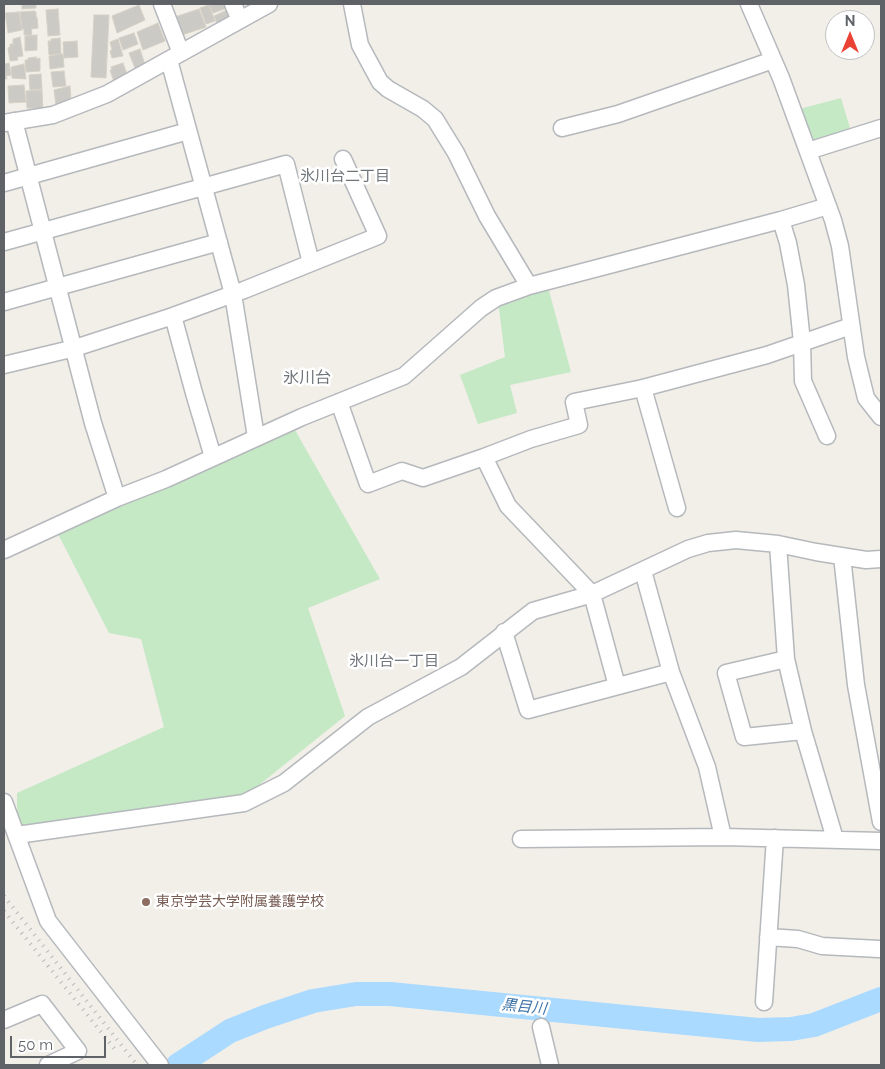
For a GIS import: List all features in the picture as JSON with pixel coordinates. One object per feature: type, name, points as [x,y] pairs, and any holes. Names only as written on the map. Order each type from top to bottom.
[{"type":"street","points":[[162,4],[175,56],[188,131],[233,294],[256,437]]},
{"type":"street","points":[[233,4],[240,20]]},
{"type":"street","points":[[117,498],[93,423],[75,348],[28,176],[9,122],[52,116],[107,94],[269,4]]},
{"type":"street","points":[[352,4],[360,45],[380,82],[388,89],[423,109],[435,119],[456,153],[487,216],[529,286]]},
{"type":"street","points":[[749,4],[781,78],[828,206],[840,246],[856,357],[866,398],[881,417]]},
{"type":"street","points":[[562,128],[618,114],[773,60]]},
{"type":"street","points":[[808,151],[881,128]]},
{"type":"street","points":[[4,183],[188,131]]},
{"type":"street","points":[[4,365],[75,348],[173,316],[378,236],[343,159]]},
{"type":"street","points":[[4,242],[286,164],[311,263]]},
{"type":"street","points":[[4,550],[256,437],[404,376],[481,308],[496,298],[529,286],[828,206]]},
{"type":"street","points":[[781,220],[788,243],[796,284],[804,380],[827,436]]},
{"type":"street","points":[[4,302],[219,242]]},
{"type":"street","points":[[173,316],[213,457]]},
{"type":"street","points":[[338,402],[368,484],[402,471],[423,478],[532,439],[579,425],[574,402],[643,388],[767,355],[851,326]]},
{"type":"street","points":[[643,388],[677,508]]},
{"type":"street","points":[[484,457],[508,506],[592,594],[616,686]]},
{"type":"street","points":[[17,835],[244,803],[284,783],[368,717],[460,667],[533,611],[592,594],[688,549],[708,543],[736,540],[778,544],[866,560],[881,558]]},
{"type":"street","points":[[778,544],[786,659],[803,731],[835,839]]},
{"type":"street","points":[[842,556],[853,660],[881,822]]},
{"type":"street","points":[[643,571],[671,672],[707,767],[723,837]]},
{"type":"street","points":[[504,632],[528,710],[671,672]]},
{"type":"street","points":[[786,659],[726,673],[744,737],[803,731]]},
{"type":"street","points":[[4,802],[48,921],[158,1063]]},
{"type":"street","points":[[522,839],[723,837],[881,841]]},
{"type":"street","points":[[764,1002],[775,838]]},
{"type":"street","points":[[768,937],[798,938],[822,946],[880,949]]},
{"type":"street","points":[[4,1020],[42,1004],[78,1052],[48,1065]]},
{"type":"street","points":[[540,1027],[550,1065]]},
{"type":"green space","points":[[841,98],[853,138],[806,149],[792,111]]},
{"type":"green space","points":[[548,287],[571,372],[510,385],[517,413],[478,424],[460,375],[505,357],[498,301]]},
{"type":"green space","points":[[295,430],[380,579],[308,608],[345,716],[244,797],[17,826],[17,793],[164,727],[141,639],[109,633],[58,534]]},
{"type":"building","points":[[22,4],[36,4],[36,8],[22,9]]},
{"type":"building","points":[[209,4],[225,4],[227,8],[213,13]]},
{"type":"building","points":[[139,5],[145,20],[117,33],[112,16]]},
{"type":"building","points":[[209,5],[215,21],[206,24],[200,8]]},
{"type":"building","points":[[58,9],[60,35],[48,36],[46,10]]},
{"type":"building","points":[[199,9],[206,27],[179,36],[172,18]]},
{"type":"building","points":[[227,10],[230,18],[217,24],[214,16]]},
{"type":"building","points":[[19,12],[22,30],[8,33],[5,13]]},
{"type":"building","points":[[20,12],[36,12],[38,28],[31,29],[32,35],[24,35]]},
{"type":"building","points":[[94,15],[109,15],[106,78],[91,77]]},
{"type":"building","points":[[158,23],[165,41],[143,50],[137,32]]},
{"type":"building","points":[[134,33],[138,44],[123,50],[119,38]]},
{"type":"building","points":[[37,35],[37,50],[25,51],[25,36]]},
{"type":"building","points":[[20,37],[23,56],[17,57],[18,60],[10,61],[8,48],[10,44],[13,44],[13,39]]},
{"type":"building","points":[[60,38],[61,54],[49,55],[48,41]]},
{"type":"building","points":[[118,39],[123,56],[112,58],[110,42]]},
{"type":"building","points":[[77,41],[78,57],[64,58],[63,42]]},
{"type":"building","points":[[140,49],[145,65],[137,73],[129,53]]},
{"type":"building","points":[[63,54],[64,67],[50,69],[49,56]]},
{"type":"building","points":[[36,57],[36,59],[40,58],[40,71],[26,72],[25,60]]},
{"type":"building","points":[[9,63],[11,75],[6,76],[7,79],[4,79],[4,64]]},
{"type":"building","points":[[123,63],[128,77],[114,82],[110,70],[112,70],[111,67]]},
{"type":"building","points":[[24,64],[26,79],[12,78],[11,67]]},
{"type":"building","points":[[64,71],[66,86],[53,87],[51,72]]},
{"type":"building","points":[[41,74],[42,89],[30,90],[29,75]]},
{"type":"building","points":[[24,85],[26,102],[9,103],[8,86]]},
{"type":"building","points":[[70,86],[71,100],[56,106],[54,90]]},
{"type":"building","points":[[42,90],[43,109],[27,108],[26,91]]},
{"type":"waterway","name":"黒目川","points":[[178,1065],[230,1031],[265,1017],[313,1001],[356,994],[390,994],[758,1030],[791,1029],[814,1025],[881,999]]},
{"type":"railway","points":[[4,896],[137,1065]]},
{"type":"railway","points":[[4,911],[117,1052]]},
{"type":"place","name":"東京学芸大学附属養護学校","points":[[146,902]]},
{"type":"district","name":"氷川台二丁目","points":[[345,176]]},
{"type":"district","name":"氷川台","points":[[307,378]]},
{"type":"district","name":"氷川台一丁目","points":[[394,661]]}]
